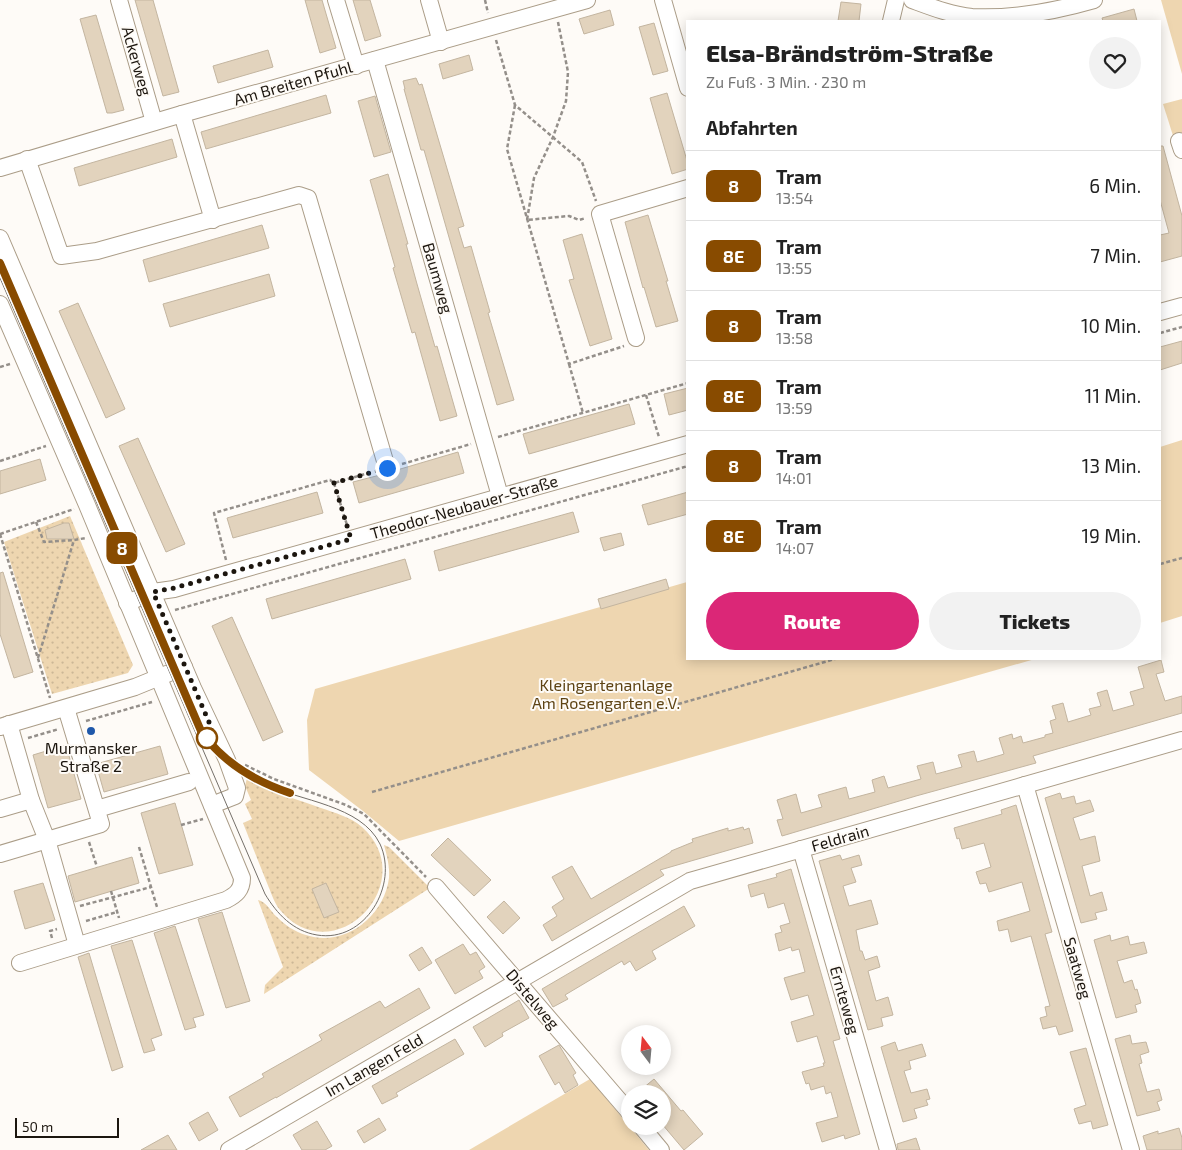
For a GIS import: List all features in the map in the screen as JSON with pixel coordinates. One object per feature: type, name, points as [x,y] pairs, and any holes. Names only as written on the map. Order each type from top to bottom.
[{"type":"street","name":"Ackerweg","points":[[119,0],[154,122]]},
{"type":"street","points":[[336,0],[356,66]]},
{"type":"street","points":[[429,0],[441,42]]},
{"type":"street","name":"Am Breiten Pfuhl","points":[[0,168],[154,122],[587,0]]},
{"type":"street","points":[[663,0],[686,81]]},
{"type":"street","points":[[890,20],[896,0]]},
{"type":"street","points":[[912,0],[943,11],[971,17],[1037,13],[1094,0]]},
{"type":"street","name":"Baumweg","points":[[375,60],[500,496]]},
{"type":"street","points":[[182,114],[213,220]]},
{"type":"street","points":[[27,159],[61,256],[97,251],[299,195],[308,198],[387,468]]},
{"type":"street","points":[[636,338],[600,214],[686,189]]},
{"type":"street","points":[[0,238],[184,667],[227,760],[237,788],[235,796],[208,812]]},
{"type":"street","points":[[0,304],[60,441],[167,698],[208,812],[241,872],[242,878],[240,889],[226,900],[20,963]]},
{"type":"street","points":[[1161,312],[1182,306]]},
{"type":"street","name":"Theodor-Neubauer-Straße","points":[[127,603],[153,592],[230,573],[686,445]]},
{"type":"street","points":[[78,945],[47,840],[31,800],[14,742],[5,726],[135,687],[184,667]]},
{"type":"street","points":[[60,710],[71,726],[94,821]]},
{"type":"street","name":"Feldrain","points":[[518,981],[690,881],[1182,740]]},
{"type":"street","points":[[0,854],[47,840],[189,782]]},
{"type":"street","name":"Saatweg","points":[[1025,785],[1132,1150]]},
{"type":"street","points":[[0,809],[31,800]]},
{"type":"street","name":"Ernteweg","points":[[801,849],[888,1150]]},
{"type":"street","name":"Distelweg","points":[[436,887],[621,1102]]},
{"type":"street","name":"Im Langen Feld","points":[[229,1150],[518,981]]},
{"type":"street","points":[[648,1135],[661,1150]]},
{"type":"path","points":[[485,0],[515,105],[507,150],[583,413]]},
{"type":"path","points":[[527,220],[534,178],[554,137],[566,101],[568,72],[557,19],[558,8]]},
{"type":"path","points":[[515,105],[582,162],[600,214],[580,220],[569,216],[527,220]]},
{"type":"path","points":[[1161,333],[1182,327]]},
{"type":"path","points":[[569,364],[626,345],[636,338]]},
{"type":"path","points":[[334,483],[686,384]]},
{"type":"path","points":[[646,395],[659,439]]},
{"type":"path","points":[[0,461],[60,441]]},
{"type":"path","points":[[162,615],[179,608],[686,467]]},
{"type":"path","points":[[230,573],[214,512],[330,480],[334,483],[351,539]]},
{"type":"path","points":[[60,710],[38,660],[0,534],[87,505]]},
{"type":"path","points":[[36,522],[44,542],[74,540],[99,535]]},
{"type":"path","points":[[38,660],[74,540]]},
{"type":"path","points":[[1161,564],[1182,558]]},
{"type":"path","points":[[372,792],[832,660]]},
{"type":"path","points":[[14,742],[167,698]]},
{"type":"path","points":[[242,763],[262,774],[346,804],[364,814],[436,887]]},
{"type":"path","points":[[181,825],[208,812]]},
{"type":"path","points":[[94,821],[97,867]]},
{"type":"path","points":[[139,847],[161,920]]},
{"type":"path","points":[[67,910],[151,887]]},
{"type":"path","points":[[111,891],[123,931]]},
{"type":"green space","points":[[1161,0],[1182,0],[1182,74]]},
{"type":"green space","points":[[1182,99],[1182,140],[1175,142],[1163,104]]},
{"type":"green space","points":[[1182,440],[1182,616],[1161,623],[1161,447]]},
{"type":"green space","points":[[70,516],[133,665],[128,673],[52,694],[4,542]]},
{"type":"green space","name":"Kleingartenanlage Am Rosengarten e.V.","points":[[686,582],[686,660],[1032,660],[399,841],[309,770],[307,720],[315,689]]},
{"type":"green space","points":[[247,778],[274,791],[343,816],[362,827],[378,849],[383,872],[377,894],[364,913],[346,926],[324,932],[302,927],[280,910],[243,823],[252,819],[245,804],[251,800],[245,786]]},
{"type":"green space","points":[[384,845],[389,847],[430,888],[264,994],[265,985],[283,967],[258,900],[287,925],[302,934],[320,938],[348,933],[371,917],[386,892],[389,870]]},
{"type":"green space","points":[[590,1079],[621,1116],[621,1135],[637,1135],[649,1150],[469,1150]]},
{"type":"building","points":[[135,0],[153,0],[179,92],[163,96]]},
{"type":"building","points":[[305,0],[322,0],[336,48],[320,53]]},
{"type":"building","points":[[353,0],[370,0],[381,36],[365,41]]},
{"type":"building","points":[[841,2],[861,4],[859,20],[838,20]]},
{"type":"building","points":[[1134,9],[1137,20],[1103,20],[1102,18]]},
{"type":"building","points":[[610,10],[614,25],[584,34],[579,19]]},
{"type":"building","points":[[96,15],[124,110],[112,113],[107,113],[80,19]]},
{"type":"building","points":[[654,23],[668,71],[653,75],[639,27]]},
{"type":"building","points":[[268,50],[273,67],[218,83],[213,66]]},
{"type":"building","points":[[469,55],[473,70],[443,79],[439,64]]},
{"type":"building","points":[[416,78],[419,85],[422,84],[464,226],[458,228],[464,248],[471,246],[490,312],[488,313],[514,400],[497,405],[424,150],[421,150],[404,89],[403,81]]},
{"type":"building","points":[[667,93],[686,157],[686,170],[672,174],[650,98]]},
{"type":"building","points":[[326,95],[331,113],[206,149],[201,132]]},
{"type":"building","points":[[375,96],[391,152],[374,157],[358,101]]},
{"type":"building","points":[[172,139],[177,157],[79,186],[74,168]]},
{"type":"building","points":[[1161,146],[1163,146],[1182,216],[1182,256],[1161,262],[1161,235],[1169,233],[1161,204]]},
{"type":"building","points":[[388,174],[417,284],[457,416],[440,421],[415,332],[412,333],[393,268],[395,267],[370,180]]},
{"type":"building","points":[[648,215],[678,321],[656,327],[625,222]]},
{"type":"building","points":[[262,225],[269,248],[149,282],[143,260]]},
{"type":"building","points":[[582,234],[612,339],[590,346],[569,280],[574,279],[563,240]]},
{"type":"building","points":[[269,274],[275,296],[170,327],[163,304]]},
{"type":"building","points":[[78,303],[125,409],[106,418],[59,311]]},
{"type":"building","points":[[1182,341],[1182,363],[1161,370],[1161,347]]},
{"type":"building","points":[[686,388],[686,411],[669,415],[664,394]]},
{"type":"building","points":[[629,404],[635,424],[529,454],[523,434]]},
{"type":"building","points":[[138,438],[185,544],[166,552],[119,446]]},
{"type":"building","points":[[458,452],[464,473],[359,503],[353,482],[380,475],[384,478],[389,478],[395,475],[397,470]]},
{"type":"building","points":[[40,459],[46,480],[0,494],[0,471]]},
{"type":"building","points":[[317,492],[323,513],[233,538],[227,518]]},
{"type":"building","points":[[686,493],[686,515],[648,525],[642,505]]},
{"type":"building","points":[[573,512],[579,532],[439,571],[434,551]]},
{"type":"building","points":[[69,523],[74,539],[47,539],[45,530]]},
{"type":"building","points":[[621,533],[624,545],[604,551],[600,538]]},
{"type":"building","points":[[405,559],[411,579],[272,619],[266,599]]},
{"type":"building","points":[[3,572],[33,672],[14,678],[0,634],[0,573]]},
{"type":"building","points":[[666,579],[669,589],[601,609],[598,599]]},
{"type":"building","points":[[232,617],[283,732],[263,741],[212,626]]},
{"type":"building","points":[[1161,660],[1164,672],[1156,674],[1165,701],[1182,696],[1182,713],[1033,756],[1036,763],[782,836],[777,820],[783,819],[777,800],[796,794],[801,813],[822,807],[818,795],[846,787],[849,799],[875,792],[872,780],[884,776],[888,788],[921,779],[917,766],[933,762],[936,774],[962,767],[958,755],[974,751],[977,762],[1004,754],[999,738],[1012,734],[1013,739],[1021,736],[1023,743],[1053,733],[1050,721],[1056,719],[1052,706],[1063,703],[1068,722],[1091,715],[1089,709],[1101,706],[1097,693],[1107,690],[1113,711],[1134,705],[1130,692],[1144,688],[1138,667]]},
{"type":"building","points":[[66,745],[81,799],[48,808],[33,755]]},
{"type":"building","points":[[160,746],[168,774],[104,792],[96,764]]},
{"type":"building","points":[[1060,793],[1062,799],[1074,796],[1076,804],[1090,800],[1094,811],[1073,818],[1080,840],[1095,836],[1100,861],[1082,866],[1090,896],[1102,892],[1107,910],[1095,913],[1097,919],[1081,923],[1045,798]]},
{"type":"building","points":[[175,803],[193,865],[159,874],[141,813]]},
{"type":"building","points":[[1016,805],[1052,932],[1045,934],[1073,1031],[1059,1035],[1056,1026],[1043,1029],[1040,1018],[1047,1016],[1045,1007],[1050,1006],[1031,936],[1011,942],[1008,929],[999,931],[997,921],[1030,911],[1022,882],[989,892],[986,883],[980,884],[976,872],[991,867],[984,843],[962,849],[954,828],[1002,814],[1001,810]]},
{"type":"building","points":[[743,827],[744,830],[749,828],[753,843],[660,870],[664,875],[552,941],[543,925],[557,916],[552,907],[564,899],[552,877],[572,866],[591,899],[671,851],[693,842],[692,839],[728,828],[728,831]]},
{"type":"building","points":[[448,838],[491,880],[474,896],[431,855]]},
{"type":"building","points":[[840,855],[842,860],[859,855],[862,865],[851,868],[856,882],[843,886],[849,906],[871,900],[878,924],[856,930],[860,951],[862,951],[865,960],[877,956],[880,967],[868,971],[876,1001],[888,997],[893,1015],[881,1018],[883,1026],[868,1030],[819,861]]},
{"type":"building","points":[[132,857],[139,883],[75,902],[68,876]]},
{"type":"building","points":[[791,869],[840,1039],[833,1041],[860,1134],[845,1139],[844,1135],[822,1142],[816,1123],[838,1117],[831,1092],[826,1094],[824,1086],[811,1090],[809,1083],[806,1084],[802,1072],[824,1066],[823,1063],[825,1063],[817,1036],[797,1042],[791,1022],[814,1015],[808,995],[791,1000],[784,978],[805,972],[799,949],[792,951],[791,947],[779,951],[775,934],[782,932],[780,926],[790,923],[784,903],[768,908],[764,893],[751,897],[748,885],[777,877],[776,874]]},
{"type":"building","points":[[43,883],[55,920],[25,929],[14,891]]},
{"type":"building","points":[[326,883],[339,912],[324,918],[312,889]]},
{"type":"building","points":[[504,901],[520,918],[503,934],[487,917]]},
{"type":"building","points":[[684,906],[695,926],[652,951],[656,959],[636,971],[630,961],[624,965],[622,961],[565,995],[568,999],[553,1007],[542,989]]},
{"type":"building","points":[[222,912],[250,1001],[226,1008],[198,919]]},
{"type":"building","points":[[175,926],[204,1015],[193,1018],[196,1027],[185,1030],[154,933]]},
{"type":"building","points":[[1110,935],[1111,941],[1128,936],[1130,945],[1144,942],[1147,953],[1117,961],[1124,983],[1132,980],[1141,1003],[1135,1005],[1137,1012],[1116,1018],[1094,940]]},
{"type":"building","points":[[132,940],[162,1035],[151,1039],[155,1050],[144,1053],[111,946]]},
{"type":"building","points":[[463,944],[470,955],[476,952],[485,967],[479,971],[483,978],[455,994],[435,960]]},
{"type":"building","points":[[422,947],[432,963],[419,971],[409,955]]},
{"type":"building","points":[[89,953],[123,1067],[112,1071],[78,957]]},
{"type":"building","points":[[419,988],[430,1008],[240,1117],[229,1097],[264,1077],[262,1074],[322,1040],[319,1035],[380,1001],[385,1008]]},
{"type":"building","points":[[519,1000],[529,1018],[502,1033],[503,1036],[485,1047],[473,1027]]},
{"type":"building","points":[[1130,1035],[1132,1044],[1146,1042],[1149,1052],[1140,1055],[1142,1063],[1139,1064],[1147,1092],[1159,1089],[1162,1100],[1157,1102],[1160,1110],[1137,1116],[1115,1039]]},
{"type":"building","points":[[455,1039],[464,1054],[396,1093],[398,1096],[382,1104],[372,1086]]},
{"type":"building","points":[[895,1042],[898,1051],[922,1044],[926,1056],[909,1061],[911,1069],[904,1071],[911,1093],[927,1089],[930,1099],[926,1100],[928,1105],[914,1109],[917,1118],[903,1122],[881,1047]]},
{"type":"building","points":[[559,1045],[576,1073],[573,1075],[578,1085],[565,1093],[559,1082],[555,1085],[539,1056]]},
{"type":"building","points":[[1086,1048],[1108,1125],[1093,1129],[1091,1121],[1079,1124],[1074,1109],[1086,1105],[1070,1052]]},
{"type":"building","points":[[654,1079],[659,1085],[647,1085]]},
{"type":"building","points":[[671,1099],[703,1134],[684,1150],[671,1135]]},
{"type":"building","points":[[208,1112],[218,1130],[199,1141],[189,1123]]},
{"type":"building","points":[[379,1118],[386,1130],[364,1143],[357,1131]]},
{"type":"building","points":[[317,1121],[332,1146],[325,1150],[302,1150],[293,1135]]},
{"type":"building","points":[[1179,1128],[1182,1138],[1182,1150],[1147,1150],[1143,1136],[1158,1131],[1158,1134]]},
{"type":"building","points":[[168,1135],[177,1150],[141,1150]]},
{"type":"building","points":[[916,1138],[920,1150],[898,1150],[897,1144]]},
{"type":"tram line","points":[[0,263],[201,731],[221,755],[246,774],[279,790],[344,812],[371,831],[380,844],[385,860],[385,877],[381,893],[374,908],[363,921],[350,930],[334,935],[317,935],[300,930],[280,915],[265,894],[0,278]]},
{"type":"tram line","name":"8","points":[[0,263],[201,731],[218,752],[234,766],[259,782],[290,793]]},
{"type":"place","name":"Murmansker Straße 2","points":[[91,731]]},
{"type":"route","points":[[207,738],[212,729],[153,592],[174,588],[351,539],[334,483],[387,468]]}]
